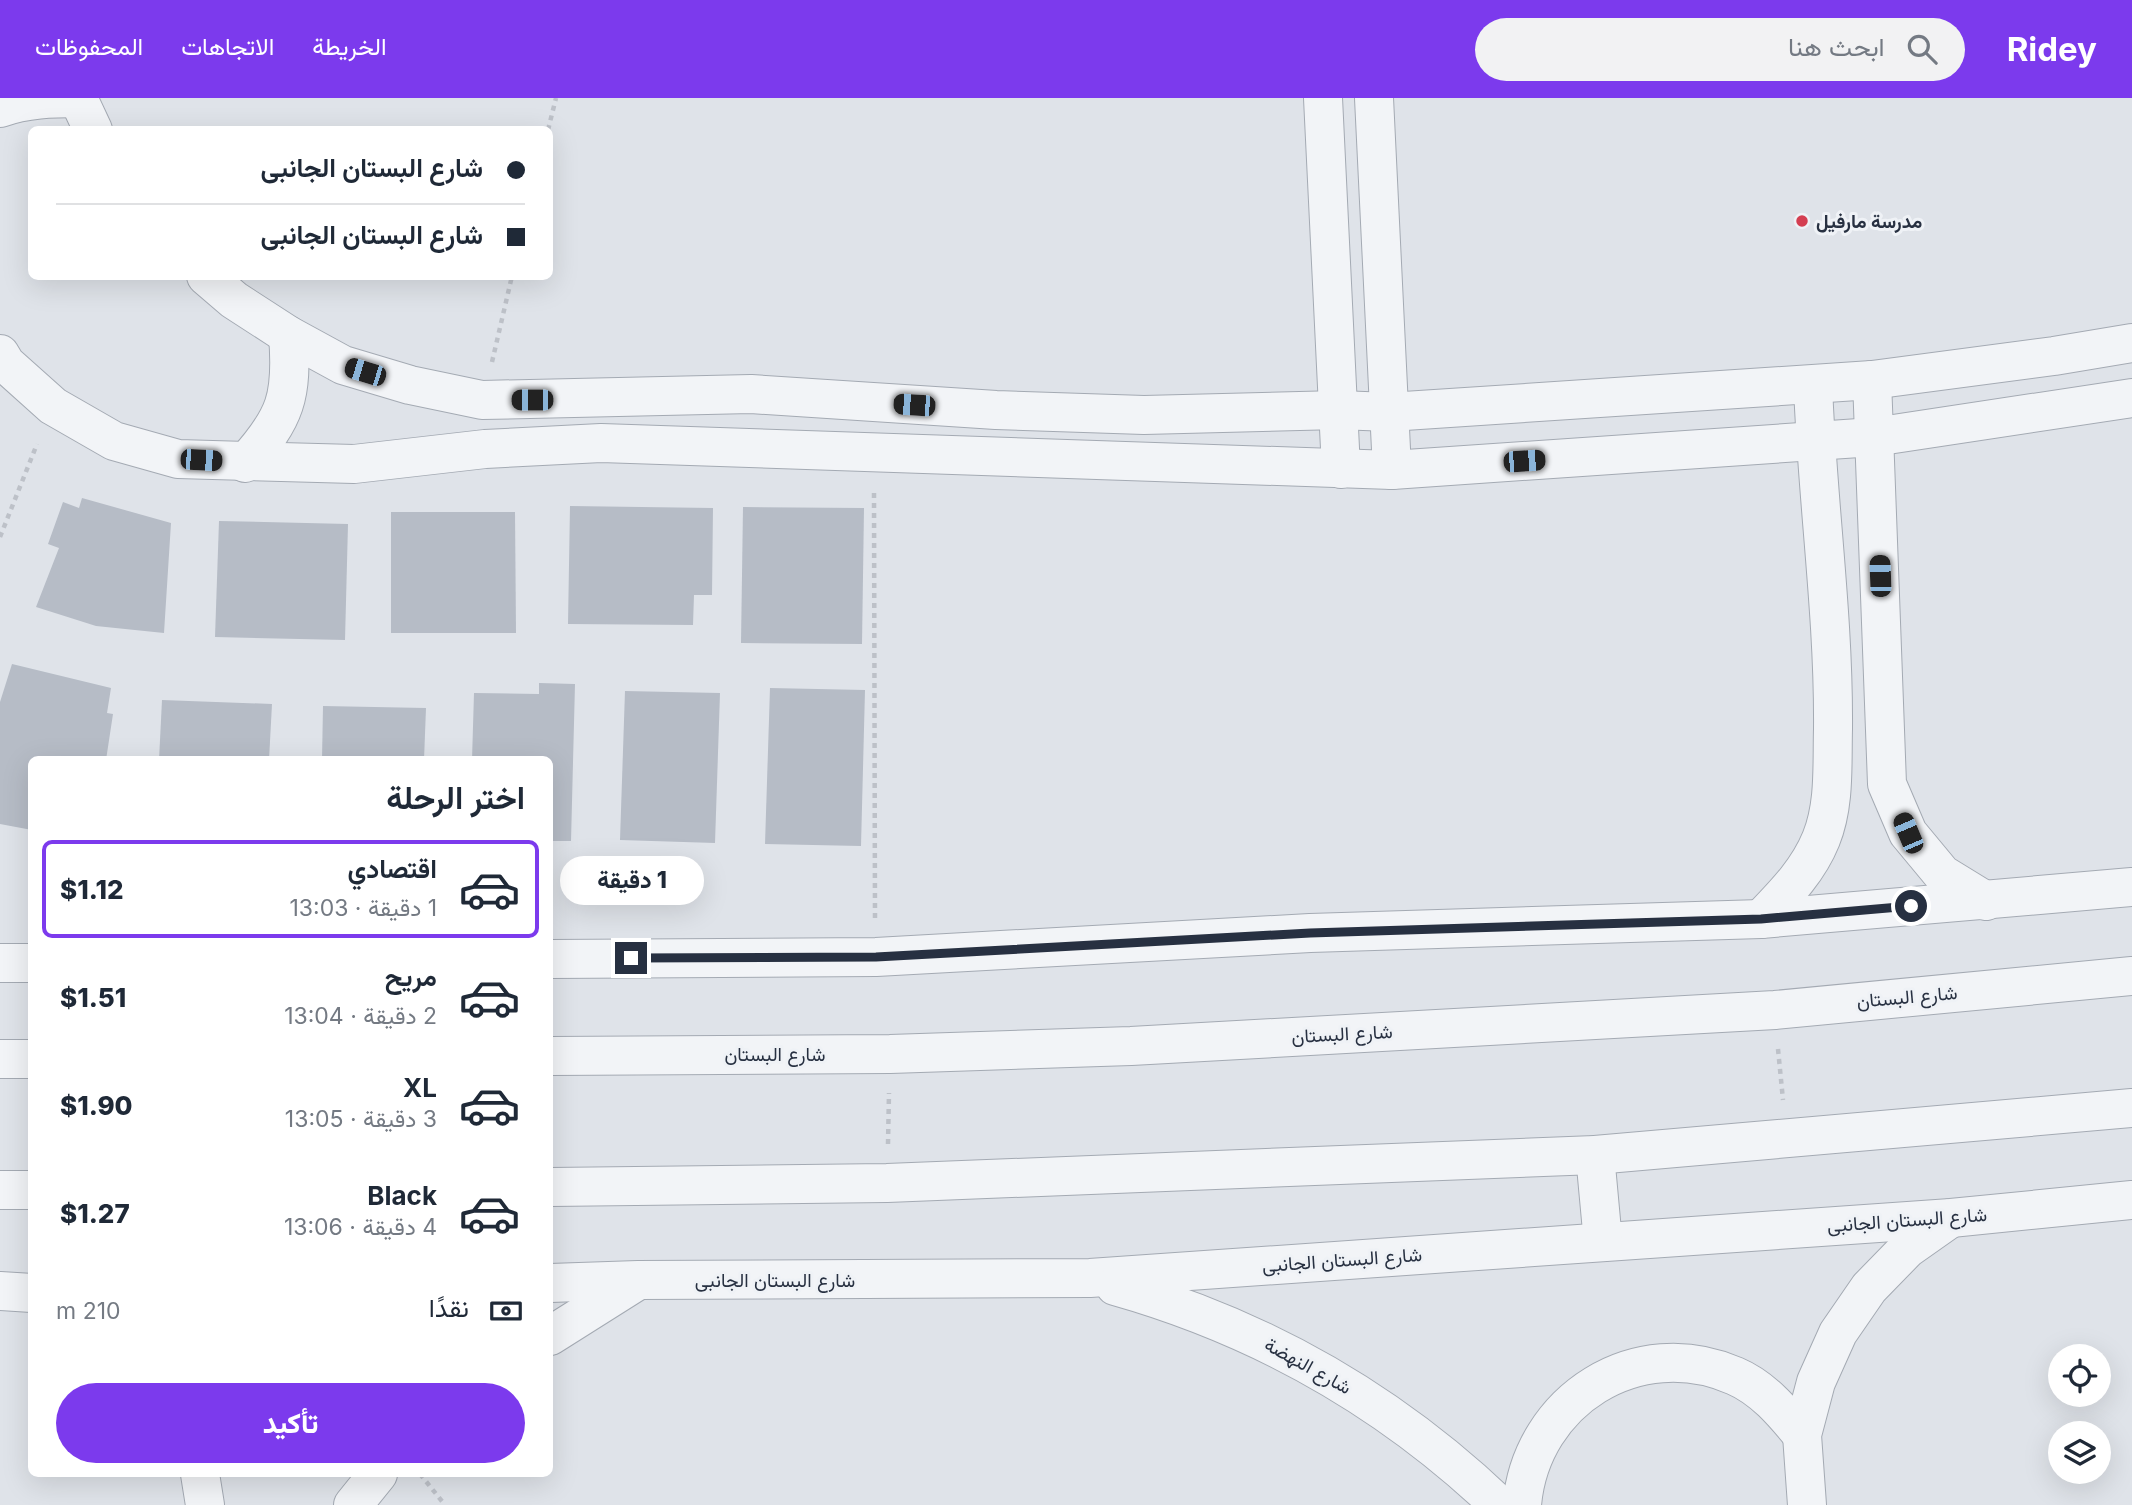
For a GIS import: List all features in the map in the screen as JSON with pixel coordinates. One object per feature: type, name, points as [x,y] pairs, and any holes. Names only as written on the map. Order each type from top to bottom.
[{"type":"street","points":[[0,108],[48,98],[78,98],[91,126]]},
{"type":"street","points":[[1323,98],[1341,469]]},
{"type":"street","points":[[1374,98],[1392,470]]},
{"type":"street","points":[[211,280],[234,300],[288,335],[343,365],[410,385],[482,400],[751,394],[996,410],[1144,415],[1339,410],[1389,412],[1872,380],[2132,343]]},
{"type":"street","points":[[246,463],[269,436],[285,405],[291,371],[288,335]]},
{"type":"street","points":[[0,354],[6,364],[53,405],[114,441],[178,459],[246,463],[354,464],[485,449],[601,443],[1392,470],[1874,437],[2132,398]]},
{"type":"street","points":[[1872,380],[1888,784],[1908,833],[1942,874],[1986,901]]},
{"type":"street","points":[[1761,919],[1797,882],[1822,838],[1832,788],[1833,677],[1813,385]]},
{"type":"street","points":[[553,959],[876,957],[1310,933],[1761,919],[2132,887]]},
{"type":"street","points":[[0,963],[28,963]]},
{"type":"street","name":"شارع البستان","points":[[553,1056],[890,1054],[1132,1046],[1774,1010],[2132,976]]},
{"type":"street","points":[[0,1059],[28,1059]]},
{"type":"street","points":[[553,1187],[887,1183],[1595,1155],[2132,1108]]},
{"type":"street","points":[[1595,1155],[1602,1242]]},
{"type":"street","points":[[0,1190],[28,1190]]},
{"type":"street","name":"شارع البستان الجانبى","points":[[553,1283],[638,1280],[1090,1278],[1951,1218],[2132,1200]]},
{"type":"street","points":[[1807,1505],[1802,1435],[1816,1382],[1838,1333],[1869,1288],[1907,1250],[1951,1218]]},
{"type":"street","name":"شارع النهضة","points":[[1090,1278],[1158,1298],[1226,1324],[1291,1354],[1354,1391],[1413,1431],[1469,1476],[1499,1505]]},
{"type":"street","points":[[553,1334],[638,1280]]},
{"type":"street","points":[[0,1291],[28,1293]]},
{"type":"street","points":[[1522,1505],[1524,1481],[1540,1440],[1568,1404],[1605,1378],[1648,1364],[1693,1364],[1736,1376],[1773,1400],[1802,1435]]},
{"type":"street","points":[[200,1477],[205,1505]]},
{"type":"path","points":[[549,126],[555,98]]},
{"type":"path","points":[[482,400],[511,280]]},
{"type":"path","points":[[0,537],[53,405]]},
{"type":"path","points":[[874,453],[876,957]]},
{"type":"path","points":[[1774,1010],[1786,1138]]},
{"type":"path","points":[[887,1183],[890,1054]]},
{"type":"path","points":[[422,1477],[445,1505]]},
{"type":"building","points":[[82,498],[171,523],[164,633],[96,626],[36,607],[59,548],[48,544],[63,502],[79,508]]},
{"type":"building","points":[[570,506],[713,508],[712,595],[694,595],[693,625],[568,624]]},
{"type":"building","points":[[743,507],[864,508],[862,644],[741,643]]},
{"type":"building","points":[[391,512],[515,512],[516,633],[391,633]]},
{"type":"building","points":[[219,521],[348,524],[345,640],[215,637]]},
{"type":"building","points":[[12,664],[111,688],[107,713],[113,714],[107,756],[28,756],[28,829],[0,824],[0,702]]},
{"type":"building","points":[[539,683],[575,684],[571,841],[553,841],[553,756],[472,756],[474,693],[539,694]]},
{"type":"building","points":[[770,688],[865,690],[861,846],[765,844]]},
{"type":"building","points":[[625,691],[720,693],[715,843],[620,840]]},
{"type":"building","points":[[162,700],[272,704],[269,756],[159,756]]},
{"type":"building","points":[[323,706],[426,708],[424,756],[322,756]]},
{"type":"place","name":"مدرسة مارفيل","points":[[1802,221]]},
{"type":"route","points":[[631,958],[876,957],[1310,933],[1761,919],[1911,906]]}]
